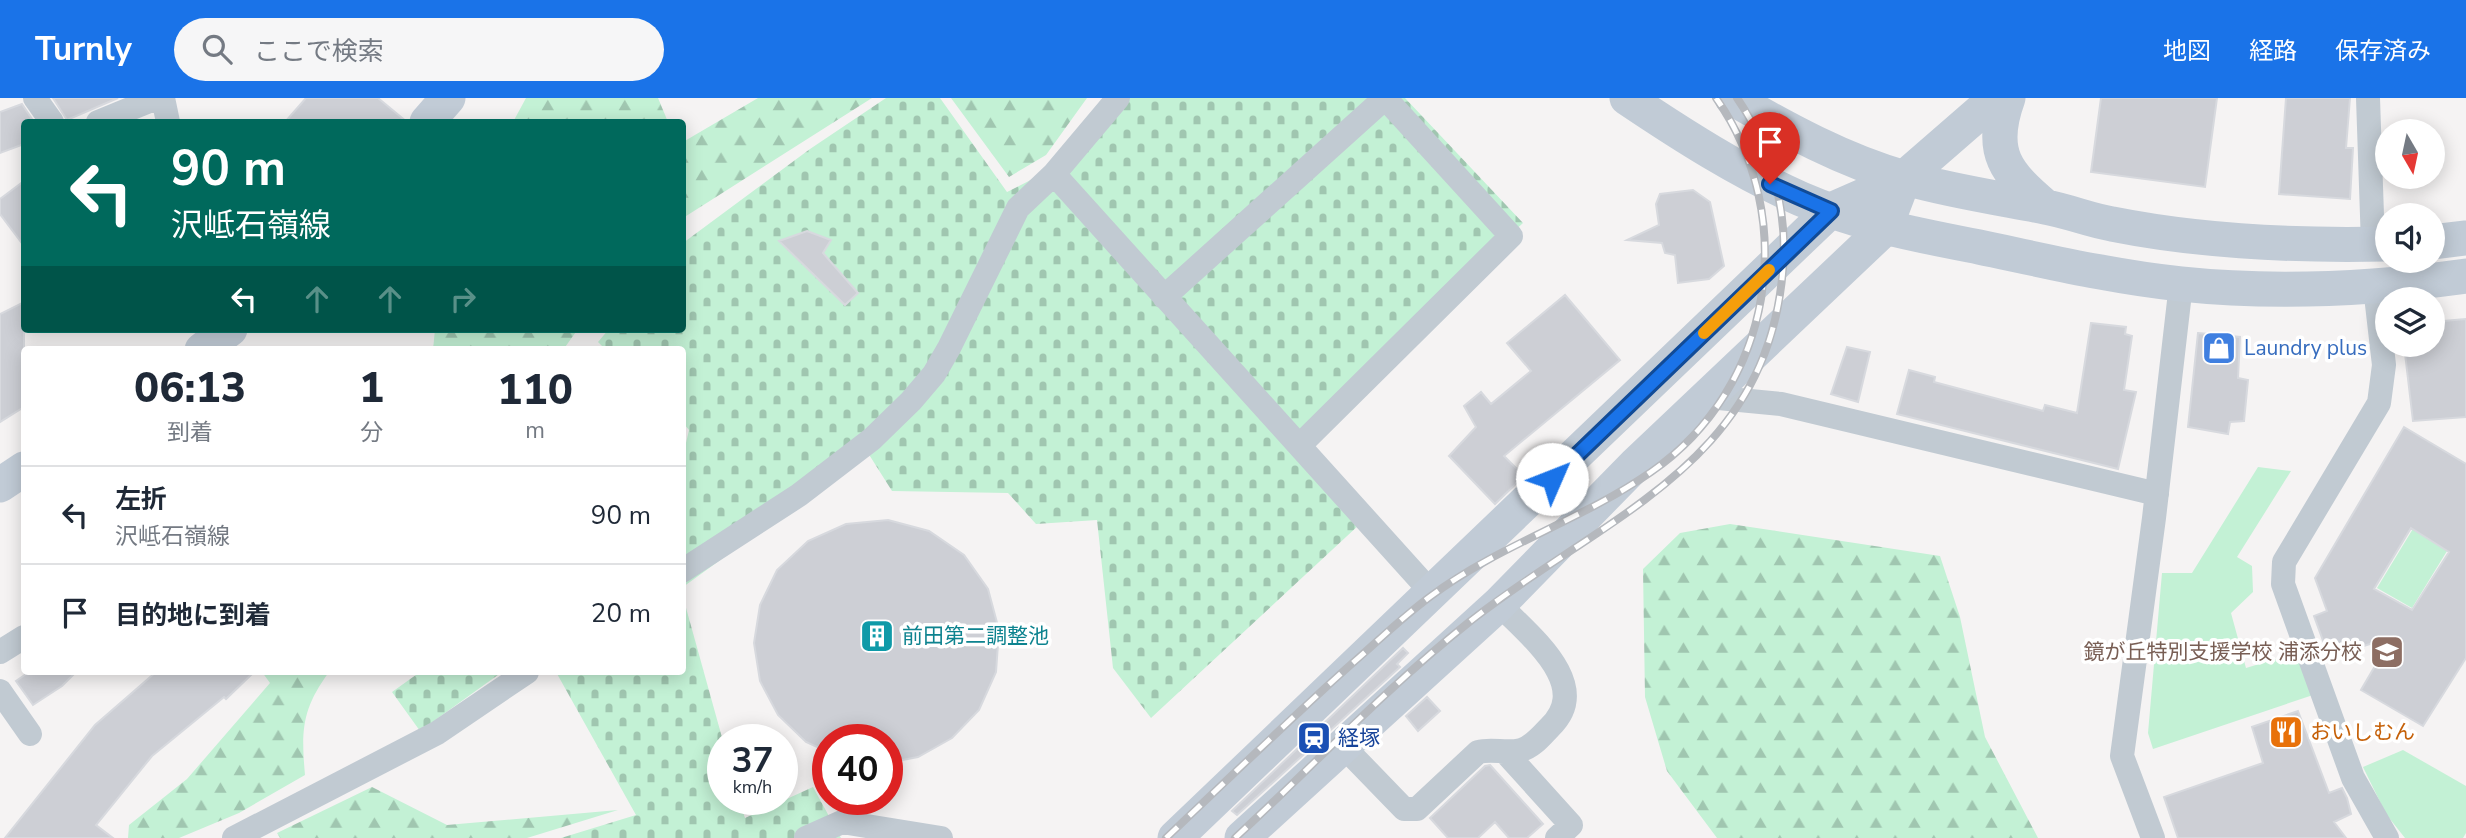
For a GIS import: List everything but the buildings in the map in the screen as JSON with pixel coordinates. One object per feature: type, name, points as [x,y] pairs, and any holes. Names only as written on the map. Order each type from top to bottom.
[{"type":"street","points":[[35,98],[50,119]]},
{"type":"street","points":[[105,119],[157,98]]},
{"type":"street","points":[[163,98],[167,119]]},
{"type":"street","points":[[430,119],[448,98]]},
{"type":"street","points":[[686,568],[799,495],[872,439],[911,401],[934,374],[949,348],[1018,208],[1054,174],[1118,98]]},
{"type":"street","points":[[1164,297],[1385,98],[1511,236],[1300,445]]},
{"type":"street","points":[[1627,98],[1770,184],[1831,211],[1885,228],[2108,274],[2181,284],[2269,289],[2375,287],[2466,276]]},
{"type":"street","points":[[1732,98],[1812,141],[1904,178],[2046,207],[2111,224],[2182,235],[2255,242],[2375,244]]},
{"type":"street","points":[[1175,838],[1831,211],[1904,178],[1996,98]]},
{"type":"street","points":[[2008,98],[2000,134],[2003,156],[2013,179],[2046,207]]},
{"type":"street","points":[[2368,98],[2377,203]]},
{"type":"street","points":[[1054,174],[1432,593]]},
{"type":"street","points":[[1244,837],[1499,604],[1635,464],[1885,228],[1904,178]]},
{"type":"street","points":[[2445,240],[2466,238]]},
{"type":"street","points":[[2153,838],[2122,756],[2157,494],[2181,284]]},
{"type":"street","points":[[207,346],[225,333]]},
{"type":"street","points":[[2383,357],[2379,403],[2284,562],[2283,584],[2353,778],[2387,838]]},
{"type":"street","points":[[1708,397],[1782,404],[2157,494]]},
{"type":"street","points":[[0,485],[21,471]]},
{"type":"street","points":[[1343,746],[1404,809],[1417,809],[1478,752],[1491,749],[1505,752],[1530,746],[1559,718],[1566,698],[1559,669],[1499,604]]},
{"type":"street","points":[[0,652],[21,639]]},
{"type":"street","points":[[245,836],[437,733],[523,675]]},
{"type":"street","points":[[0,691],[30,734]]},
{"type":"street","points":[[1505,752],[1571,825],[1557,838]]},
{"type":"street","points":[[806,838],[842,822],[942,838]]},
{"type":"green space","points":[[526,98],[658,98],[667,119],[515,119]]},
{"type":"green space","points":[[758,98],[872,98],[686,216],[686,140]]},
{"type":"green space","points":[[886,98],[940,98],[1007,192],[1070,160],[1114,98],[1405,98],[1523,223],[1286,443],[1360,524],[1151,718],[1113,668],[1097,520],[1036,524],[1008,493],[892,491],[868,453],[686,585],[686,443],[689,430],[686,426],[686,346],[602,346],[598,342],[606,333],[686,333],[686,241],[810,149]]},
{"type":"green space","points":[[951,98],[1087,98],[1046,155],[1009,177]]},
{"type":"green space","points":[[435,333],[575,333],[566,346],[433,346]]},
{"type":"green space","points":[[2258,467],[2291,471],[2237,557],[2252,566],[2253,592],[2231,613],[2246,668],[2299,652],[2313,695],[2153,749],[2148,733],[2162,573],[2192,573]]},
{"type":"green space","points":[[2428,504],[2463,525],[2412,608],[2377,588]]},
{"type":"green space","points":[[1730,524],[1940,556],[1960,617],[1985,737],[2038,838],[1717,838],[1667,771],[1645,697],[1643,569],[1680,533]]},
{"type":"green space","points":[[686,608],[718,724],[707,724],[707,815],[744,815],[745,818],[752,815],[798,815],[798,794],[812,787],[812,815],[828,815],[841,838],[561,838],[636,815],[558,675],[686,675]]},
{"type":"green space","points":[[264,675],[327,675],[313,697],[305,720],[305,775],[239,813],[179,838],[128,838],[129,825],[187,779],[270,683]]},
{"type":"green space","points":[[416,675],[498,675],[420,731],[392,692]]},
{"type":"green space","points":[[2403,750],[2466,786],[2466,833],[2463,838],[2405,838],[2386,814],[2363,767]]},
{"type":"green space","points":[[372,787],[447,825],[618,810],[527,838],[280,838],[277,833]]},
{"type":"railway","points":[[1166,838],[1324,689],[1420,604],[1484,562],[1625,489],[1651,472],[1693,436],[1725,395],[1748,348],[1761,298],[1765,247],[1759,195],[1742,145],[1716,98]]},
{"type":"railway","points":[[1235,838],[1379,701],[1468,623],[1519,585],[1623,516],[1670,480],[1712,439],[1746,392],[1771,336],[1783,268],[1784,246],[1783,223],[1774,179],[1759,137],[1737,98]]},
{"type":"slow traffic","points":[[1704,333],[1769,270]]},
{"type":"place","name":"Laundry plus","points":[[2219,348]]},
{"type":"place","name":"前田第二調整池","points":[[877,636]]},
{"type":"place","name":"鏡が丘特別支援学校 浦添分校","points":[[2387,652]]},
{"type":"place","name":"おいしむん","points":[[2286,732]]},
{"type":"place","name":"経塚","points":[[1314,738]]},
{"type":"route","points":[[1552,479],[1831,211],[1770,184]]}]
